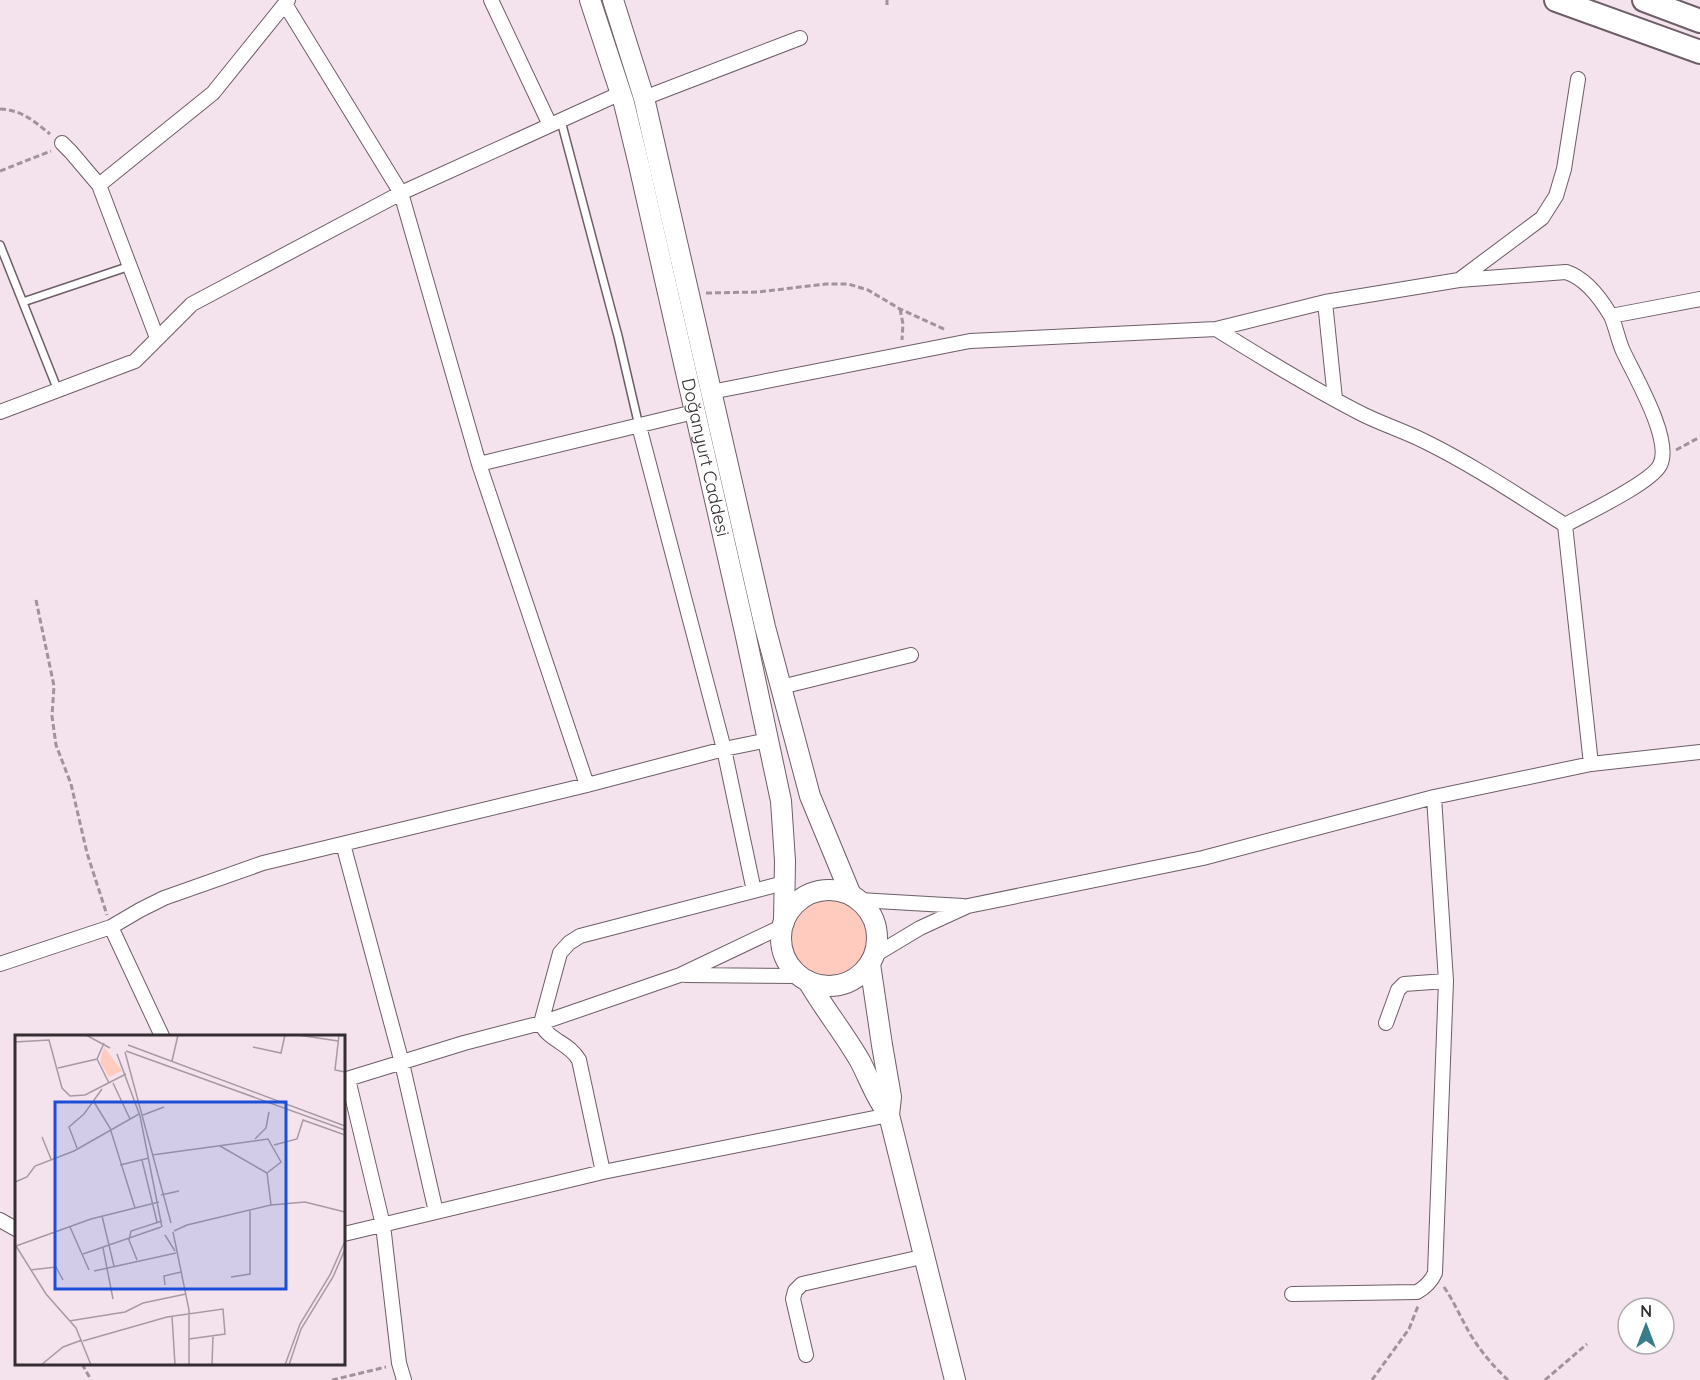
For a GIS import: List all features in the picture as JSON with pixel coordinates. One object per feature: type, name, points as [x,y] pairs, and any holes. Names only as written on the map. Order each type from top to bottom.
[{"type":"main road","points":[[1556,0],[1700,52]]},
{"type":"main road","points":[[1644,0],[1700,21]]},
{"type":"street","points":[[491,0],[555,123]]},
{"type":"street","name":"Doğanyurt Caddesi","points":[[590,0],[621,93],[781,801],[783,924]]},
{"type":"street","name":"Doğanyurt Caddesi","points":[[613,0],[644,98],[781,687],[810,796],[855,898]]},
{"type":"street","points":[[99,185],[213,93],[286,2],[401,193],[479,464],[587,785]]},
{"type":"street","points":[[644,98],[800,38]]},
{"type":"street","points":[[1459,280],[1542,218],[1556,196],[1564,169],[1578,78]]},
{"type":"street","points":[[0,412],[135,361],[192,304],[401,193],[621,93]]},
{"type":"street","points":[[62,143],[99,185],[158,338]]},
{"type":"street","points":[[711,392],[970,341],[1216,329],[1325,302],[1459,280],[1566,272],[1582,280],[1611,316],[1623,350],[1647,397],[1664,447],[1664,457],[1655,472],[1648,478],[1565,525]]},
{"type":"street","points":[[1611,316],[1700,299]]},
{"type":"street","points":[[1325,302],[1335,399]]},
{"type":"street","points":[[1216,329],[1293,377],[1364,415],[1424,441],[1482,472],[1565,525]]},
{"type":"street","points":[[479,464],[694,412]]},
{"type":"street","points":[[639,426],[724,749],[754,891]]},
{"type":"street","points":[[1565,525],[1591,764]]},
{"type":"street","points":[[781,687],[911,654]]},
{"type":"street","points":[[0,964],[111,927],[140,910],[175,894],[263,863],[768,740]]},
{"type":"street","points":[[680,975],[804,979],[828,986],[847,983],[856,978],[872,959],[920,928],[968,906],[1203,858],[1434,797],[1591,764],[1700,752]]},
{"type":"street","points":[[1292,1294],[1417,1292],[1432,1281],[1435,1273],[1446,981],[1434,797]]},
{"type":"street","points":[[343,844],[402,1063],[436,1212]]},
{"type":"street","points":[[603,1172],[579,1060],[571,1049],[546,1033],[541,1023],[560,953],[580,936],[784,883]]},
{"type":"street","points":[[889,1114],[877,1099],[859,1060],[804,979],[792,969],[781,941],[783,924],[795,905],[811,894],[831,890],[855,898],[968,906]]},
{"type":"street","points":[[855,898],[866,907],[876,925],[878,935],[872,959],[882,1045],[891,1097],[889,1114],[956,1380]]},
{"type":"street","points":[[404,1380],[399,1363],[383,1225],[346,1079],[464,1043],[541,1023],[680,975],[783,924]]},
{"type":"street","points":[[111,927],[162,1035]]},
{"type":"street","points":[[1386,1023],[1398,990],[1404,984],[1446,981]]},
{"type":"street","points":[[345,1234],[603,1172],[889,1114]]},
{"type":"street","points":[[0,1220],[15,1228]]},
{"type":"street","points":[[806,1355],[793,1299],[798,1287],[802,1284],[926,1256]]},
{"type":"lane","points":[[555,123],[618,336],[639,426]]},
{"type":"lane","points":[[0,245],[55,383]]},
{"type":"lane","points":[[23,302],[130,266]]},
{"type":"path","points":[[0,109],[26,114],[62,143],[49,152],[0,171]]},
{"type":"path","points":[[689,293],[758,292],[826,284],[848,284],[868,290],[900,309],[970,341]]},
{"type":"path","points":[[896,355],[902,340],[903,324],[900,309]]},
{"type":"path","points":[[1664,457],[1700,437]]},
{"type":"path","points":[[36,600],[54,686],[52,716],[56,745],[72,784],[87,853],[111,927]]},
{"type":"path","points":[[1435,1273],[1456,1305],[1471,1336],[1491,1364],[1508,1380]]},
{"type":"path","points":[[1372,1380],[1409,1329],[1425,1288]]},
{"type":"path","points":[[1545,1380],[1587,1344]]},
{"type":"path","points":[[332,1380],[399,1363]]},
{"type":"path","points":[[83,1365],[91,1380]]},
{"type":"shaded area","points":[[829,898],[844,901],[857,910],[866,923],[869,938],[866,953],[857,966],[844,975],[829,978],[814,975],[801,966],[792,953],[789,938],[792,923],[801,910],[814,901]]}]
